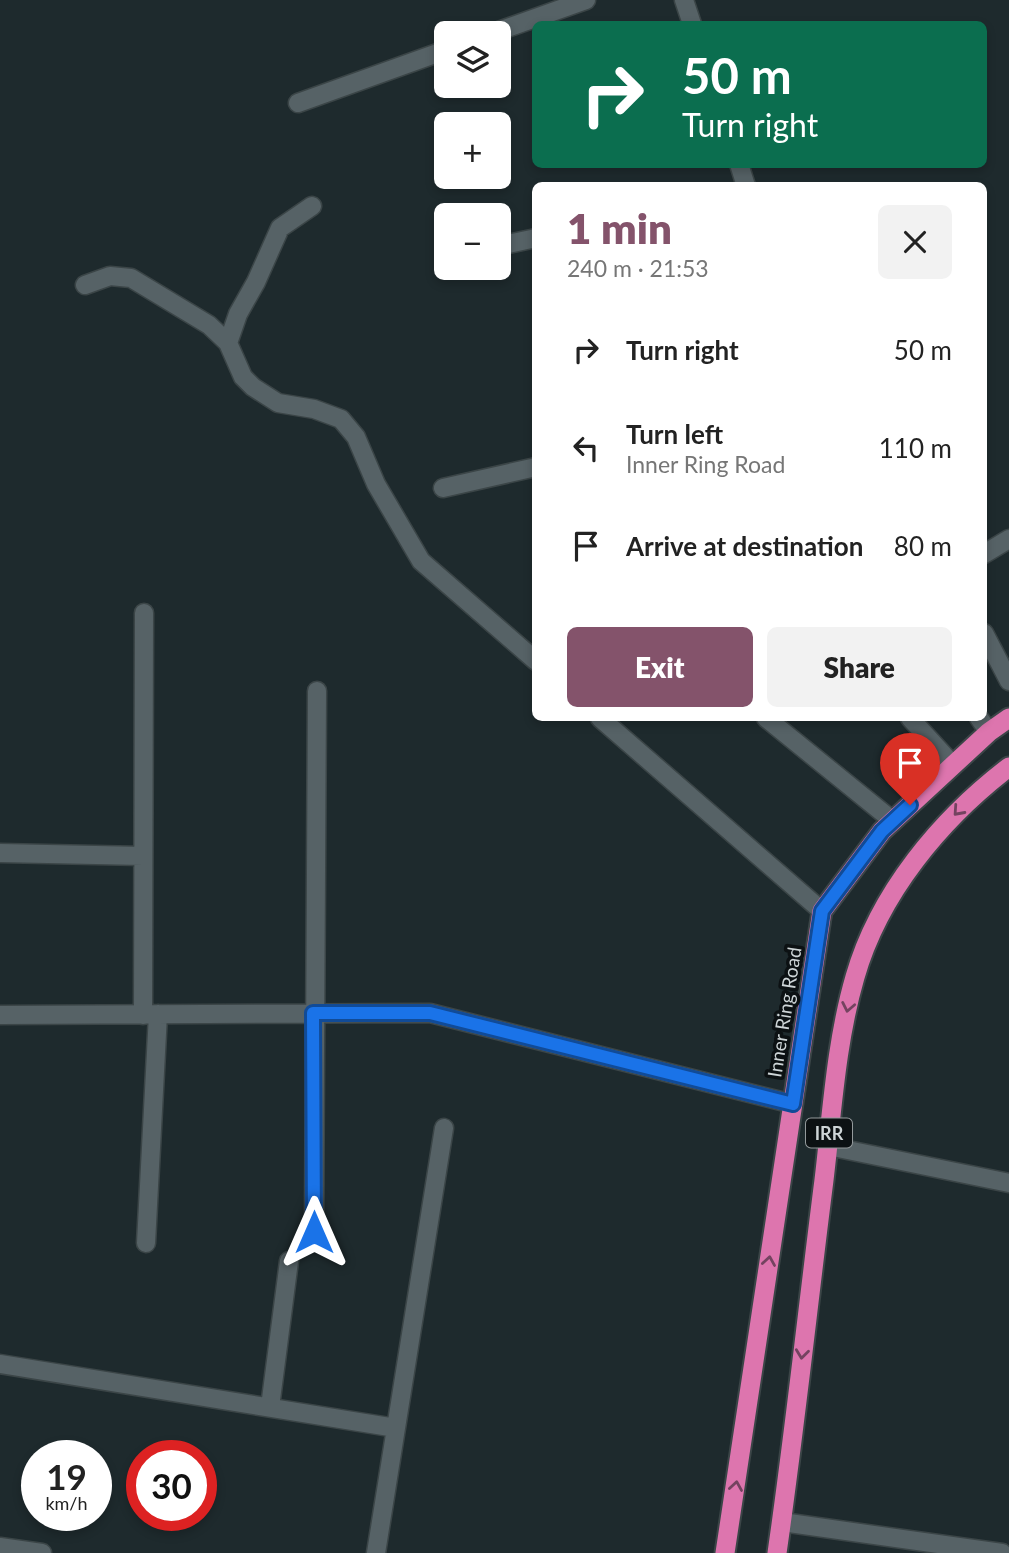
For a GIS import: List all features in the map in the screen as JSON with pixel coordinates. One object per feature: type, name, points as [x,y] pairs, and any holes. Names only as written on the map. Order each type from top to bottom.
[{"type":"highway","name":"Inner Ring Road","points":[[726,1553],[822,911],[858,862],[894,821],[953,765],[984,725],[1009,718]]},
{"type":"highway","name":"IRR","points":[[778,1553],[832,1104],[855,975],[871,936],[918,855],[968,800],[1007,773]]},
{"type":"street","points":[[511,27],[586,0]]},
{"type":"street","points":[[684,0],[691,21]]},
{"type":"street","points":[[298,103],[434,54]]},
{"type":"street","points":[[228,343],[238,314],[256,282],[280,228],[312,206]]},
{"type":"street","points":[[511,243],[532,238]]},
{"type":"street","points":[[85,285],[110,276],[131,278],[209,326],[228,343],[243,377],[253,387],[278,403],[314,409],[341,419],[356,437],[376,484],[421,561],[532,658]]},
{"type":"street","points":[[443,488],[532,468]]},
{"type":"street","points":[[987,552],[1009,539]]},
{"type":"street","points":[[144,613],[143,856],[151,1014],[146,1243]]},
{"type":"street","points":[[987,639],[1009,681]]},
{"type":"street","points":[[314,1232],[313,1013],[317,691]]},
{"type":"street","points":[[603,721],[822,911]]},
{"type":"street","points":[[770,721],[894,821]]},
{"type":"street","points":[[913,721],[953,765]]},
{"type":"street","points":[[0,853],[143,856]]},
{"type":"street","points":[[0,1015],[430,1013],[793,1104]]},
{"type":"street","points":[[376,1553],[444,1128]]},
{"type":"street","points":[[828,1146],[1009,1183]]},
{"type":"street","points":[[270,1407],[289,1261]]},
{"type":"street","points":[[0,1364],[396,1428]]},
{"type":"street","points":[[782,1522],[1002,1553]]},
{"type":"street","points":[[0,1547],[41,1553]]},
{"type":"route","points":[[314,1232],[313,1013],[430,1013],[793,1104],[822,911],[882,831],[910,805]]}]
